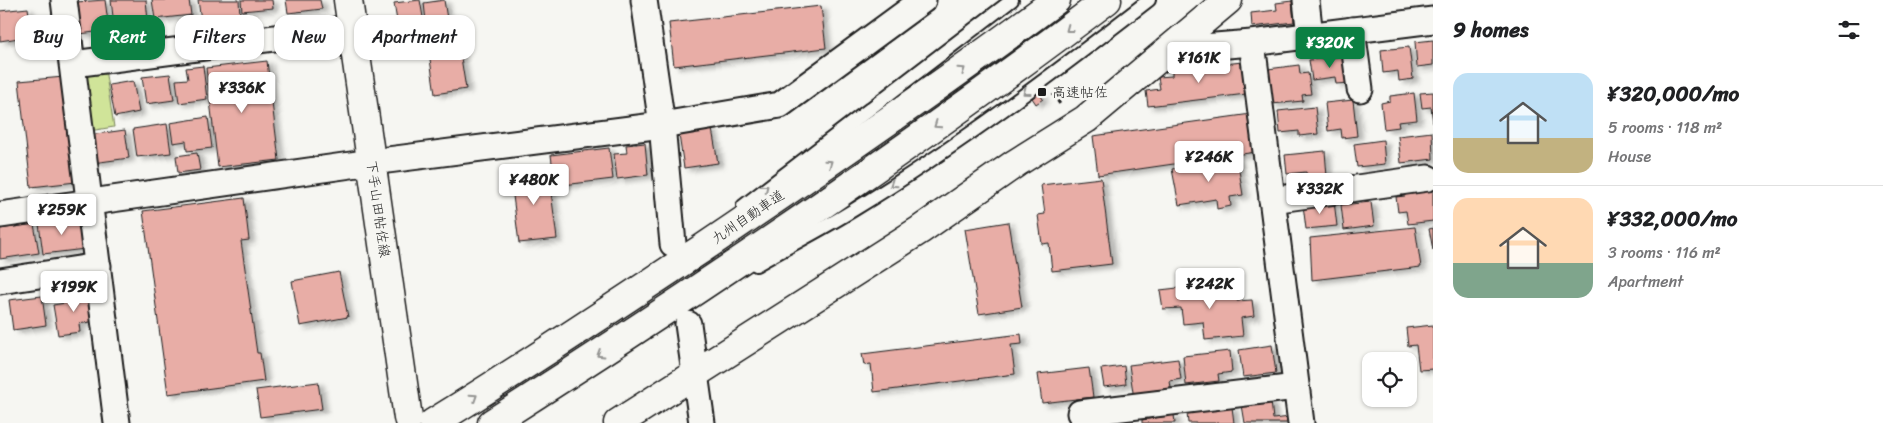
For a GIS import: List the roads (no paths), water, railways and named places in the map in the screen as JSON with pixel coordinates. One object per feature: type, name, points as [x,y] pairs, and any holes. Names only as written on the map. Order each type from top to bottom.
[{"type":"main road","name":"下手山田帖佐線","points":[[348,0],[372,162],[421,420]]},
{"type":"main road","name":"九州自動車道","points":[[421,420],[617,305],[980,58],[1056,0]]},
{"type":"main road","points":[[492,423],[630,335],[961,108],[1108,0]]},
{"type":"main road","points":[[618,423],[696,375],[1086,119],[1228,0]]},
{"type":"street","points":[[64,0],[117,423]]},
{"type":"street","points":[[644,0],[662,125],[673,244]]},
{"type":"street","points":[[0,215],[90,204],[372,162],[662,125],[780,105],[923,0]]},
{"type":"street","points":[[1306,0],[1310,36]]},
{"type":"street","points":[[1167,50],[1252,43],[1433,20]]},
{"type":"street","points":[[73,64],[352,28]]},
{"type":"street","points":[[1352,30],[1360,89]]},
{"type":"street","points":[[1252,43],[1301,423]]},
{"type":"street","points":[[1272,200],[1428,178]]},
{"type":"street","points":[[0,281],[98,266]]},
{"type":"street","points":[[688,324],[702,423]]},
{"type":"street","points":[[1080,413],[1296,387]]},
{"type":"lane","points":[[617,305],[769,185],[1012,0]]},
{"type":"lane","points":[[630,335],[855,209],[943,151],[1102,37],[1149,0]]},
{"type":"place","name":"高速帖佐","points":[[1042,92]]}]
